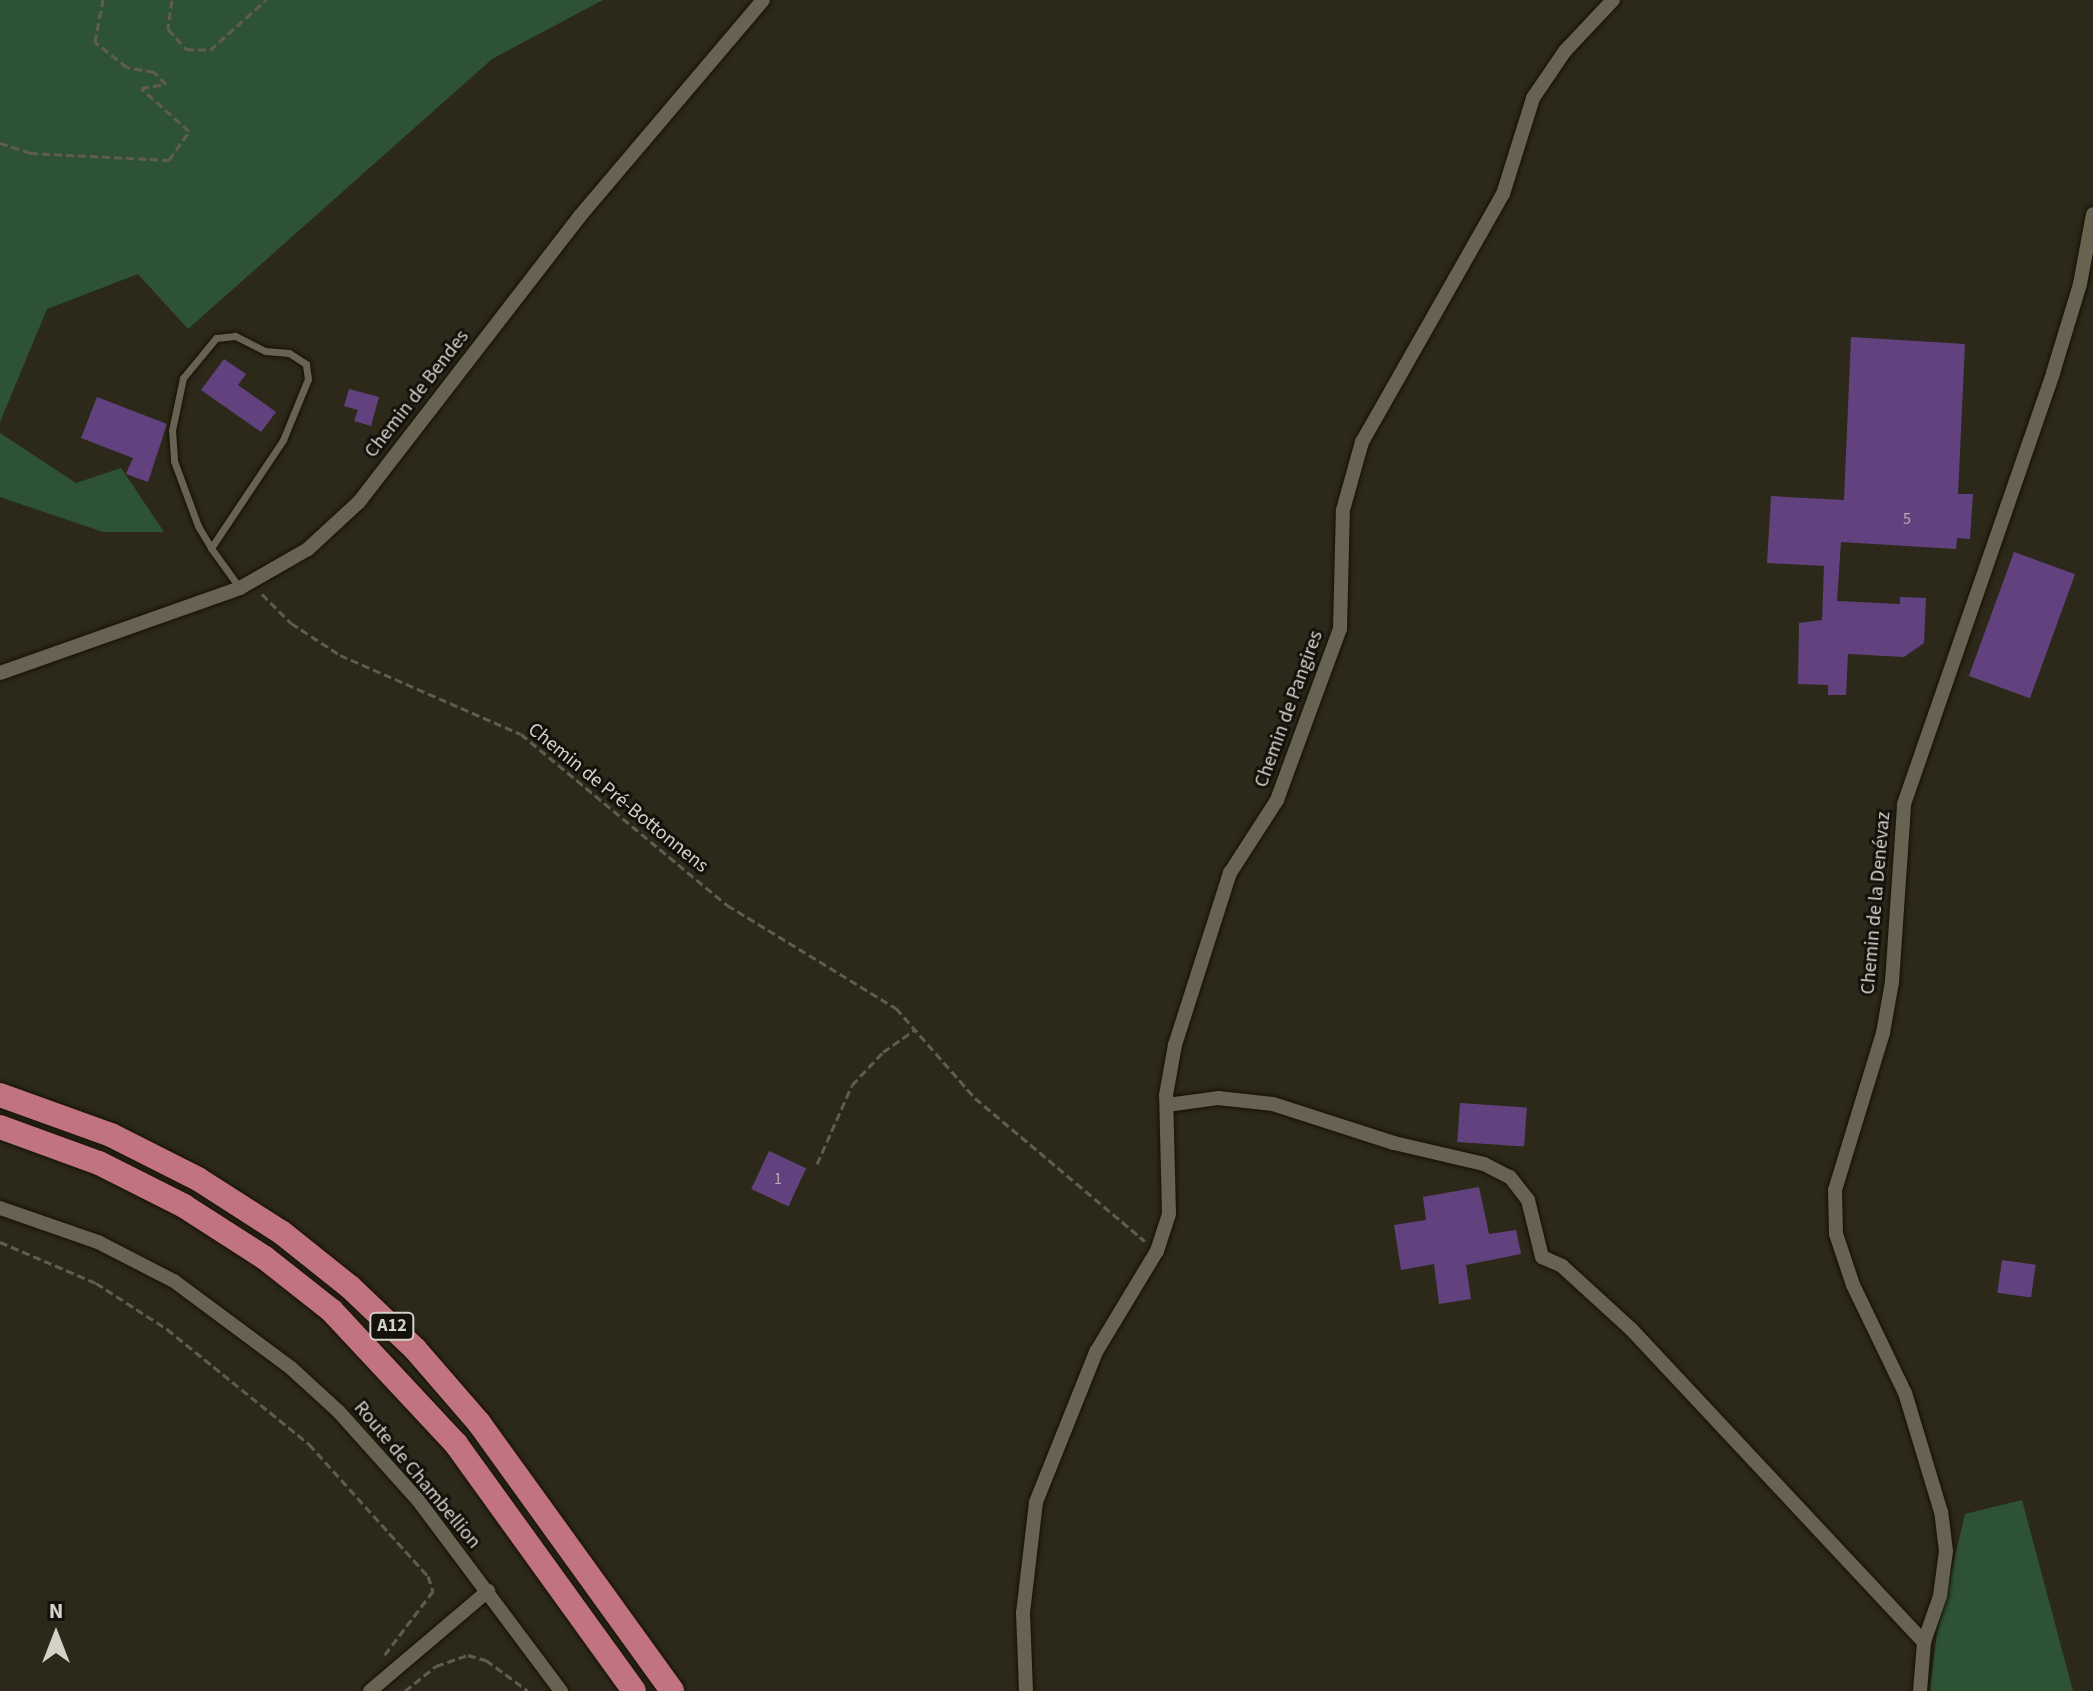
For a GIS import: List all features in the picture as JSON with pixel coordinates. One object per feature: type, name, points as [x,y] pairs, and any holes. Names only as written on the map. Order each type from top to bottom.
[{"type":"highway","name":"A12","points":[[0,1095],[111,1135],[198,1179],[281,1232],[350,1287],[415,1349],[479,1423],[672,1691]]},
{"type":"highway","name":"A12","points":[[0,1127],[99,1163],[184,1206],[265,1258],[332,1311],[456,1444],[634,1691]]},
{"type":"street","name":"Chemin de Bendes","points":[[0,673],[240,588],[308,549],[359,502],[580,216],[763,0]]},
{"type":"street","name":"Chemin de Pangires","points":[[1026,1691],[1023,1613],[1036,1502],[1096,1352],[1157,1251],[1169,1214],[1167,1105],[1175,1045],[1230,873],[1277,800],[1340,629],[1343,510],[1362,442],[1503,194],[1533,98],[1565,51],[1613,0]]},
{"type":"street","name":"Chemin de la Denévaz","points":[[1920,1691],[1924,1642],[1944,1566],[1941,1512],[1905,1393],[1853,1285],[1836,1234],[1835,1190],[1883,1033],[1892,982],[1904,804],[2053,373],[2080,284],[2093,214]]},
{"type":"street","points":[[1167,1105],[1218,1098],[1273,1104],[1394,1143],[1484,1164],[1510,1177],[1528,1200],[1539,1228],[1542,1257],[1562,1266],[1631,1329],[1924,1642]]},
{"type":"street","name":"Route de Chambellion","points":[[0,1208],[98,1242],[174,1281],[231,1320],[339,1412],[418,1500],[561,1691]]},
{"type":"street","points":[[370,1691],[488,1591]]},
{"type":"lane","points":[[211,548],[283,440],[308,379],[306,364],[289,353],[265,351],[235,336],[216,338],[183,378],[172,430],[174,461],[211,548],[240,588]]},
{"type":"path","points":[[0,143],[30,153],[169,160],[189,131],[141,88],[166,84],[154,72],[127,67],[95,42],[103,0]]},
{"type":"path","points":[[172,0],[168,29],[186,49],[210,50],[266,0]]},
{"type":"path","name":"Chemin de Pré-Bottonnens","points":[[254,582],[273,607],[340,655],[521,734],[727,905],[896,1008],[975,1098],[1157,1251]]},
{"type":"path","points":[[817,1164],[852,1085],[883,1052],[916,1029]]},
{"type":"path","points":[[0,1242],[96,1283],[167,1329],[309,1444],[428,1576],[433,1591],[379,1661]]},
{"type":"path","points":[[405,1691],[436,1666],[468,1655],[486,1660],[528,1691]]},
{"type":"green space","points":[[0,0],[603,0],[492,59],[188,329],[138,274],[47,309],[0,422]]},
{"type":"green space","points":[[0,433],[76,483],[121,468],[164,532],[103,532],[0,497]]},
{"type":"green space","points":[[2022,1500],[2073,1691],[1930,1691],[1937,1632],[1965,1514]]},
{"type":"building","points":[[1851,337],[1965,344],[1958,494],[1973,494],[1970,539],[1957,538],[1956,549],[1841,542],[1837,601],[1900,604],[1900,597],[1926,598],[1924,643],[1904,657],[1848,654],[1846,695],[1828,695],[1828,685],[1798,684],[1799,623],[1822,620],[1824,566],[1767,563],[1771,496],[1844,500]]},
{"type":"building","points":[[224,359],[246,374],[238,385],[276,412],[261,432],[201,390]]},
{"type":"building","points":[[349,389],[379,397],[371,426],[354,421],[358,410],[344,406]]},
{"type":"building","points":[[97,397],[167,424],[148,482],[126,474],[133,458],[81,438]]},
{"type":"building","points":[[2014,552],[2075,574],[2030,698],[1969,676]]},
{"type":"building","points":[[1460,1103],[1527,1108],[1524,1147],[1457,1142]]},
{"type":"building","points":[[769,1151],[806,1168],[788,1206],[751,1189]]},
{"type":"building","points":[[1479,1187],[1489,1234],[1516,1230],[1521,1254],[1466,1265],[1471,1299],[1439,1304],[1434,1264],[1401,1270],[1394,1225],[1426,1220],[1423,1197]]},
{"type":"building","points":[[2002,1260],[2036,1265],[2031,1297],[1997,1293]]}]
